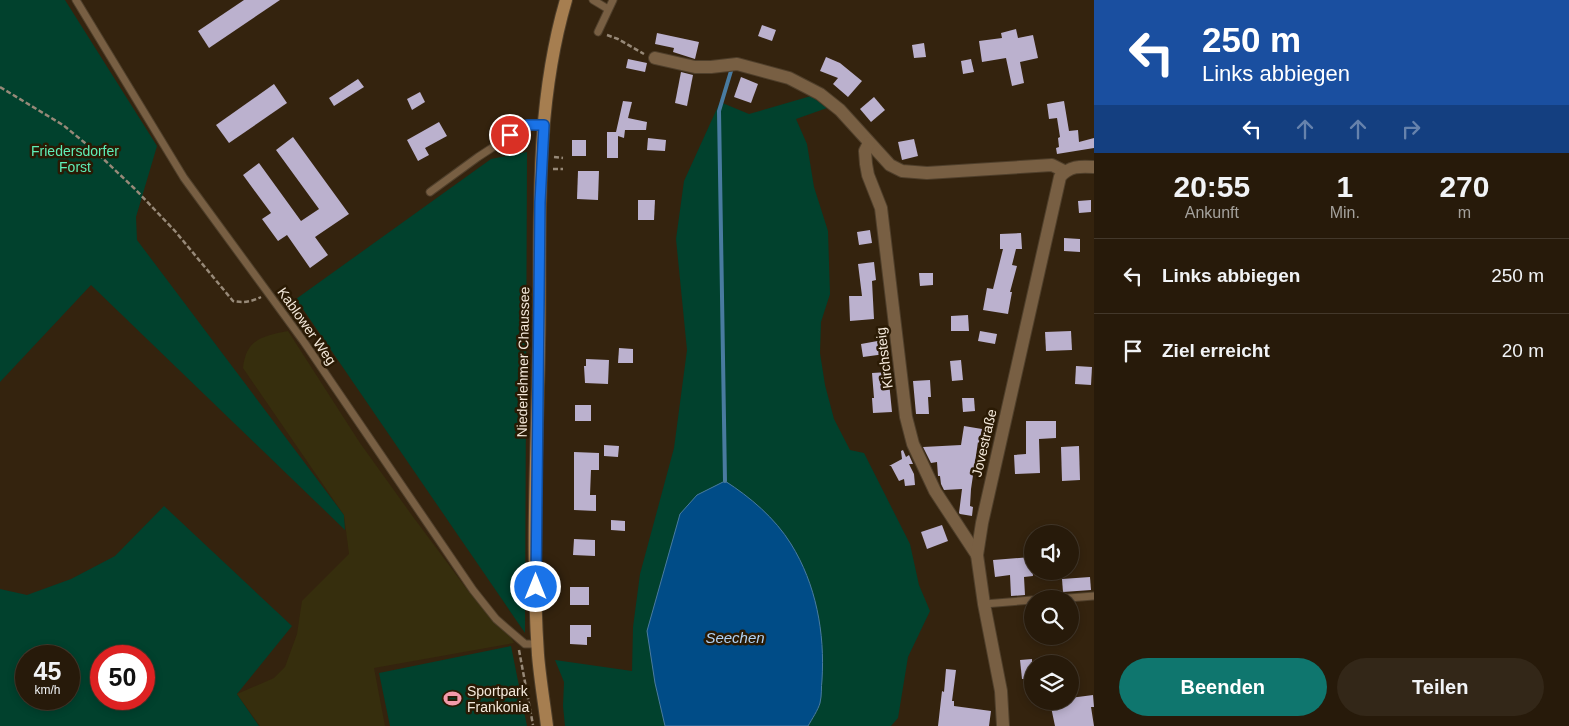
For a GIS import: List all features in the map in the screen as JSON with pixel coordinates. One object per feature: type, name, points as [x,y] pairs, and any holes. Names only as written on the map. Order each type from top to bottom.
[{"type":"main road","name":"Niederlehmer Chaussee","points":[[547,726],[532,644],[536,526],[540,202],[544,125],[550,65],[556,33],[566,0]]},
{"type":"street","points":[[655,58],[695,67],[737,64],[789,78],[820,94],[840,110],[890,165],[902,171],[927,173],[1052,165],[1064,171],[1072,168],[1094,167]]},
{"type":"street","name":"Kirchsteig","points":[[869,143],[866,151],[866,164],[868,175],[881,208],[906,417],[913,444],[935,491],[977,555]]},
{"type":"street","name":"Jovestraße","points":[[1003,726],[1001,691],[984,604],[977,555],[988,494],[1056,190],[1064,171]]},
{"type":"lane","name":"Kablower Weg","points":[[76,0],[184,178],[268,293],[473,590],[496,618],[532,644]]},
{"type":"lane","points":[[593,0],[608,9]]},
{"type":"lane","points":[[598,32],[613,0]]},
{"type":"lane","points":[[430,192],[478,157],[527,125],[544,125]]},
{"type":"lane","points":[[1079,597],[1094,596]]},
{"type":"lane","points":[[984,604],[1024,601]]},
{"type":"path","points":[[598,32],[618,39],[655,58]]},
{"type":"path","points":[[0,87],[63,125],[96,152],[176,231],[233,301],[242,303],[253,301],[268,293]]},
{"type":"path","points":[[554,157],[563,158]]},
{"type":"path","points":[[553,169],[563,169]]},
{"type":"path","points":[[532,644],[518,650],[534,726]]},
{"type":"green space","name":"Friedersdorfer Forst","points":[[0,0],[65,0],[157,146],[136,217],[137,240],[344,515],[345,530],[91,285],[0,382]]},
{"type":"green space","points":[[811,96],[827,108],[796,119],[807,144],[814,187],[828,231],[830,294],[821,322],[820,353],[825,385],[834,419],[850,450],[864,453],[910,544],[919,585],[930,611],[908,657],[898,718],[891,726],[808,726],[820,704],[661,581],[647,631],[655,683],[665,726],[565,726],[563,706],[564,682],[555,660],[632,671],[633,627],[640,574],[674,448],[687,350],[676,239],[684,181],[720,102],[749,114]]},
{"type":"green space","points":[[527,152],[525,633],[296,299],[491,159]]},
{"type":"green space","points":[[164,506],[292,626],[237,694],[259,726],[0,726],[0,589],[27,595],[71,579],[115,556]]},
{"type":"green space","name":"Sportpark Frankonia","points":[[511,646],[527,726],[390,726],[379,673]]},
{"type":"sand","points":[[288,331],[360,443],[411,514],[469,592],[506,629],[514,643],[374,668],[385,726],[260,726],[237,694],[274,678],[285,667],[297,634],[302,601],[349,554],[344,515],[243,368],[245,358],[252,345],[264,337]]},
{"type":"water","name":"Seechen","points":[[725,481],[761,509],[785,534],[800,559],[813,592],[820,627],[823,662],[820,703],[808,726],[665,726],[655,683],[647,631],[680,514],[697,495]]},
{"type":"building","points":[[244,0],[280,0],[209,48],[198,31]]},
{"type":"building","points":[[762,25],[776,30],[772,41],[758,36]]},
{"type":"building","points":[[1016,29],[1018,38],[1033,35],[1038,58],[1020,62],[1024,83],[1012,86],[1006,58],[982,62],[979,41],[1002,38],[1001,33]]},
{"type":"building","points":[[657,33],[699,42],[695,59],[673,52],[674,48],[655,44]]},
{"type":"building","points":[[924,43],[926,57],[914,58],[912,45]]},
{"type":"building","points":[[826,57],[840,63],[862,81],[848,97],[833,84],[838,78],[820,71]]},
{"type":"building","points":[[628,59],[647,63],[645,72],[626,68]]},
{"type":"building","points":[[971,59],[974,72],[963,74],[961,61]]},
{"type":"building","points":[[681,72],[693,75],[687,106],[675,103]]},
{"type":"building","points":[[741,77],[758,84],[751,103],[734,97]]},
{"type":"building","points":[[358,79],[364,87],[334,106],[329,98]]},
{"type":"building","points":[[274,84],[287,103],[229,143],[216,125]]},
{"type":"building","points":[[420,92],[425,102],[412,110],[407,99]]},
{"type":"building","points":[[874,97],[885,110],[871,122],[860,109]]},
{"type":"building","points":[[623,101],[632,102],[628,118],[647,122],[646,130],[625,130],[624,138],[618,136],[618,158],[607,158],[607,132],[616,132]]},
{"type":"building","points":[[1064,101],[1069,131],[1078,130],[1079,142],[1094,138],[1094,148],[1057,154],[1056,148],[1059,147],[1058,138],[1060,137],[1057,118],[1049,119],[1047,104]]},
{"type":"building","points":[[439,122],[447,136],[425,148],[429,155],[418,161],[407,140]]},
{"type":"building","points":[[293,137],[349,214],[315,237],[328,255],[310,268],[287,235],[278,241],[262,219],[271,213],[243,175],[259,163],[301,221],[319,209],[276,150]]},
{"type":"building","points":[[648,138],[666,140],[665,151],[647,150]]},
{"type":"building","points":[[914,139],[918,156],[902,160],[898,142]]},
{"type":"building","points":[[572,140],[586,140],[586,156],[572,156]]},
{"type":"building","points":[[578,171],[599,171],[598,200],[577,199]]},
{"type":"building","points":[[638,200],[655,200],[654,220],[638,220]]},
{"type":"building","points":[[1091,200],[1091,212],[1079,213],[1078,201]]},
{"type":"building","points":[[870,230],[872,243],[859,245],[857,232]]},
{"type":"building","points":[[1021,233],[1022,249],[1016,249],[1012,265],[1017,266],[1010,292],[1012,292],[1008,314],[983,310],[987,288],[993,289],[1003,249],[1000,249],[1000,234]]},
{"type":"building","points":[[1064,238],[1080,239],[1080,252],[1064,251]]},
{"type":"building","points":[[874,262],[876,280],[872,281],[874,319],[850,321],[849,296],[862,296],[858,264]]},
{"type":"building","points":[[919,273],[933,273],[933,285],[920,286]]},
{"type":"building","points":[[968,315],[969,331],[951,331],[951,316]]},
{"type":"building","points":[[980,331],[997,334],[995,344],[978,341]]},
{"type":"building","points":[[1071,331],[1072,350],[1046,351],[1045,332]]},
{"type":"building","points":[[883,340],[885,354],[863,357],[861,344]]},
{"type":"building","points":[[619,348],[633,349],[633,363],[618,363]]},
{"type":"building","points":[[586,359],[609,360],[608,384],[585,383],[584,366],[586,366]]},
{"type":"building","points":[[961,360],[963,380],[952,381],[950,361]]},
{"type":"building","points":[[1076,366],[1092,367],[1091,385],[1075,384]]},
{"type":"building","points":[[888,372],[892,412],[873,413],[872,373]]},
{"type":"building","points":[[930,380],[929,414],[916,414],[913,381]]},
{"type":"building","points":[[962,398],[974,398],[975,411],[963,412]]},
{"type":"building","points":[[575,405],[591,405],[591,421],[575,421]]},
{"type":"building","points":[[1026,421],[1056,421],[1056,438],[1039,439],[1040,473],[1015,474],[1014,455],[1026,454]]},
{"type":"building","points":[[964,426],[982,429],[978,442],[971,489],[970,506],[973,507],[972,516],[959,513],[962,489],[944,490],[940,476],[938,476],[937,462],[931,463],[923,447],[961,445]]},
{"type":"building","points":[[604,445],[619,446],[618,457],[604,456]]},
{"type":"building","points":[[1079,446],[1080,480],[1062,481],[1061,447]]},
{"type":"building","points":[[903,450],[906,457],[909,455],[913,464],[909,464],[914,474],[915,485],[905,486],[904,479],[899,481],[891,466],[889,466],[902,459],[901,451]]},
{"type":"building","points":[[574,452],[599,453],[599,470],[591,470],[590,495],[596,495],[596,511],[574,510]]},
{"type":"building","points":[[611,520],[625,521],[625,531],[611,530]]},
{"type":"building","points":[[942,525],[948,541],[927,549],[921,532]]},
{"type":"building","points":[[574,539],[595,540],[595,556],[573,555]]},
{"type":"building","points":[[1024,558],[1024,595],[1011,596],[1010,575],[995,577],[993,560]]},
{"type":"building","points":[[1090,577],[1091,590],[1063,590],[1062,580],[1079,580],[1079,578]]},
{"type":"building","points":[[570,587],[589,587],[589,605],[570,605]]},
{"type":"building","points":[[570,625],[591,625],[591,637],[587,637],[587,645],[570,644]]},
{"type":"building","points":[[1020,660],[1024,660],[1024,679],[1022,679]]},
{"type":"building","points":[[946,669],[956,670],[952,701],[954,701],[954,706],[991,711],[989,726],[938,726]]},
{"type":"building","points":[[1093,695],[1094,707],[1091,707],[1094,726],[1055,726],[1052,710],[1079,710],[1079,697]]},
{"type":"waterway","points":[[725,481],[719,111],[731,71]]},
{"type":"place","name":"Sportpark Frankonia","points":[[453,699]]},
{"type":"route","points":[[510,135],[527,125],[544,125],[540,202],[536,587]]}]
